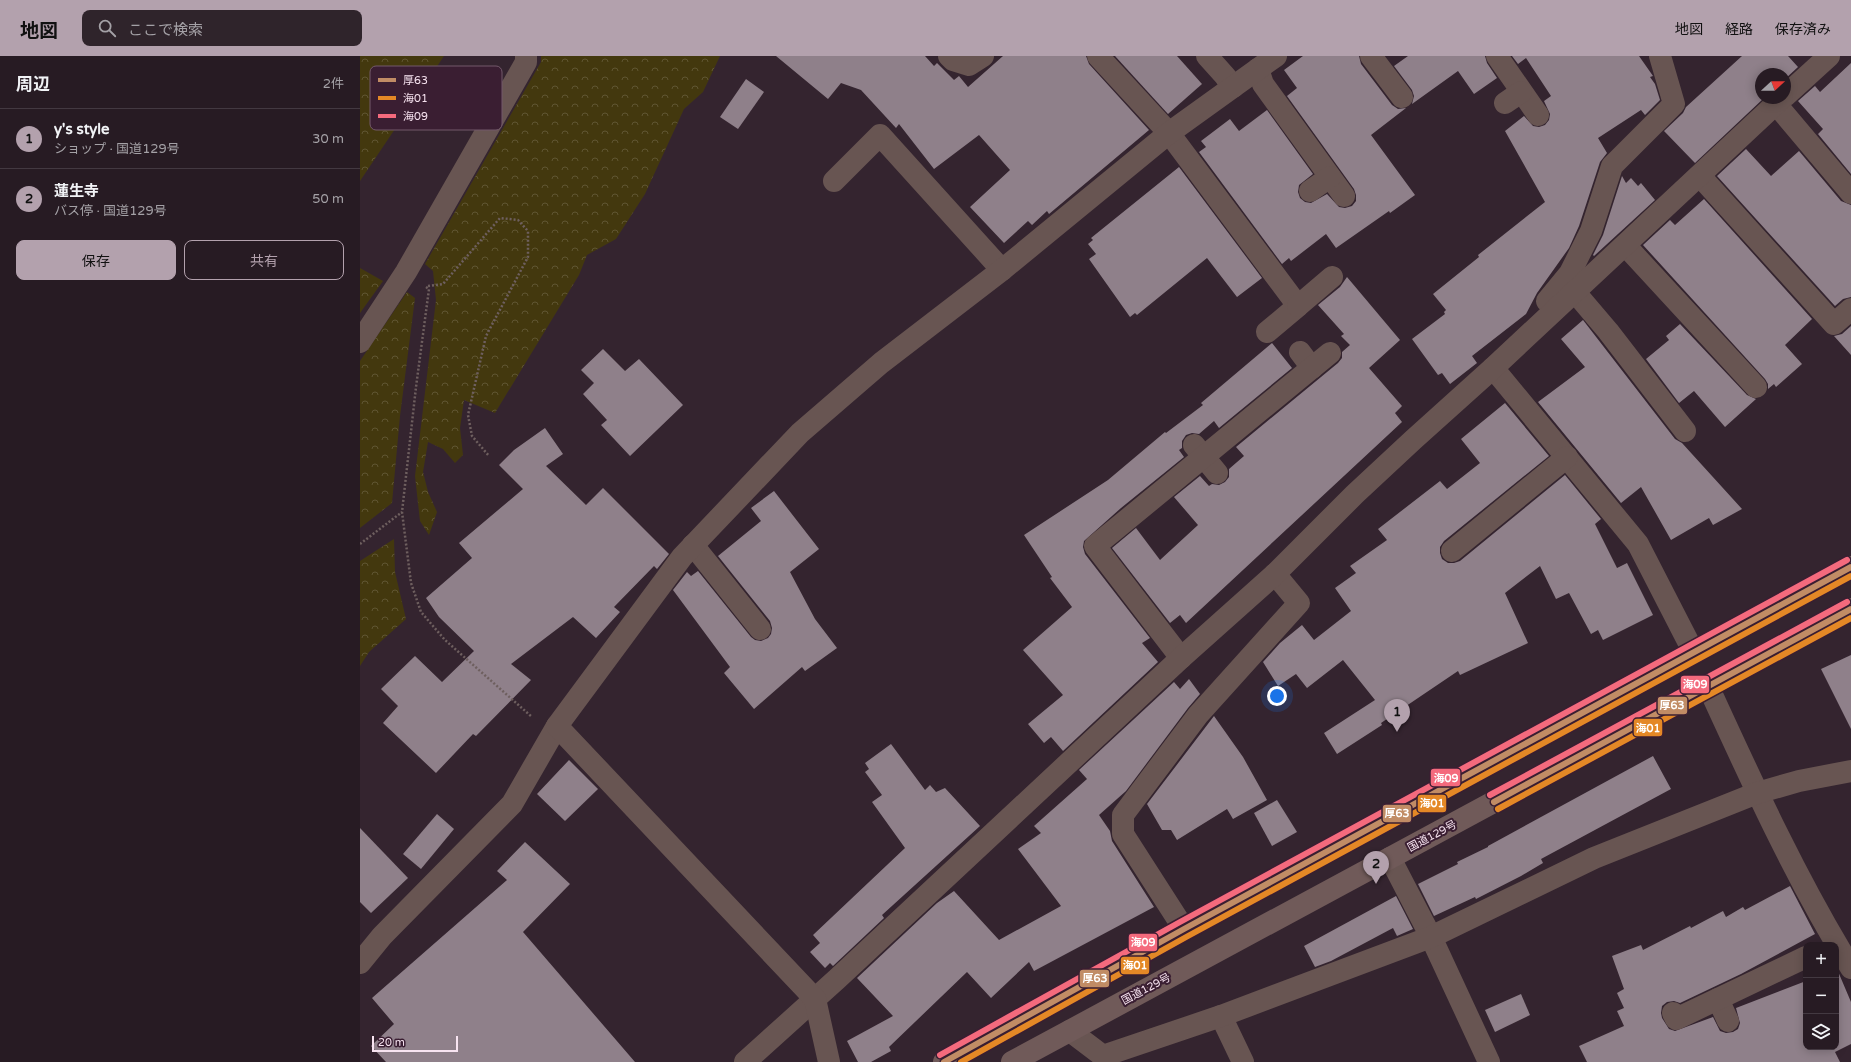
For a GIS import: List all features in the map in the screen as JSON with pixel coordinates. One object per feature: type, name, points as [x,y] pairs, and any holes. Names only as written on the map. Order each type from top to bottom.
[{"type":"highway","points":[[944,1062],[1184,929],[1851,567]]},
{"type":"highway","name":"国道129号","points":[[1012,1062],[1851,609]]},
{"type":"street","points":[[502,104],[526,62],[526,56]]},
{"type":"street","points":[[949,56],[953,60],[969,65],[983,56]]},
{"type":"street","points":[[1098,56],[1169,133],[1298,306]]},
{"type":"street","points":[[1207,56],[1233,87]]},
{"type":"street","points":[[360,963],[382,936],[512,804],[554,730],[682,557],[800,433],[881,363],[1002,270],[1169,133],[1276,56]]},
{"type":"street","points":[[1371,56],[1402,97]]},
{"type":"street","points":[[1497,56],[1513,97],[1538,116]]},
{"type":"street","points":[[1543,320],[1547,299],[1570,273],[1591,231],[1612,166],[1674,104],[1660,56]]},
{"type":"street","points":[[1791,90],[1829,56]]},
{"type":"street","points":[[1258,69],[1263,84],[1344,196]]},
{"type":"street","points":[[745,1062],[815,999],[1181,658],[1275,574],[1355,494],[1493,368],[1776,104]]},
{"type":"street","points":[[1785,104],[1851,193]]},
{"type":"street","points":[[360,342],[406,272],[487,130]]},
{"type":"street","points":[[834,181],[880,135],[1002,270]]},
{"type":"street","points":[[1700,176],[1834,324],[1851,308]]},
{"type":"street","points":[[1310,191],[1330,177]]},
{"type":"street","points":[[1624,245],[1756,387]]},
{"type":"street","points":[[1267,332],[1332,277]]},
{"type":"street","points":[[1574,291],[1608,330],[1685,431]]},
{"type":"street","points":[[1181,658],[1089,543],[1205,458],[1306,360],[1330,353]]},
{"type":"street","points":[[1493,368],[1638,544],[1694,653]]},
{"type":"street","points":[[1452,551],[1567,457]]},
{"type":"street","points":[[693,545],[760,630]]},
{"type":"street","points":[[1184,929],[1123,834],[1123,815],[1198,715],[1299,603],[1275,574]]},
{"type":"street","points":[[1708,686],[1757,793],[1838,942]]},
{"type":"street","points":[[554,730],[815,999],[829,1062]]},
{"type":"street","points":[[1070,1030],[1103,1056],[1221,1016],[1431,937],[1594,858],[1757,793],[1799,781],[1851,771]]},
{"type":"street","points":[[1390,858],[1431,937],[1489,1062]]},
{"type":"street","points":[[1839,944],[1851,968]]},
{"type":"street","points":[[1673,1013],[1676,1019],[1803,958]]},
{"type":"street","points":[[1718,999],[1728,1021]]},
{"type":"street","points":[[1221,1016],[1243,1062]]},
{"type":"path","points":[[426,286],[442,284],[500,218],[518,220],[528,231],[528,257],[486,336],[468,415],[472,436],[489,456]]},
{"type":"path","points":[[406,272],[429,289],[402,512],[411,583],[421,612],[446,640],[554,730]]},
{"type":"path","points":[[360,544],[402,512]]},
{"type":"green space","points":[[360,56],[444,56],[437,66],[370,66],[370,130],[394,130],[360,181]]},
{"type":"green space","points":[[541,56],[720,56],[703,92],[684,109],[645,194],[616,239],[587,255],[579,275],[495,413],[464,400],[460,428],[463,455],[455,463],[443,449],[428,442],[423,472],[428,492],[437,512],[429,535],[420,521],[415,476],[436,300],[433,271],[425,264],[541,62]]},
{"type":"green space","points":[[360,268],[383,281],[360,313]]},
{"type":"green space","points":[[407,292],[415,298],[400,416],[392,503],[360,528],[360,361]]},
{"type":"green space","points":[[394,539],[395,572],[406,619],[369,652],[360,666],[360,561]]},
{"type":"building","points":[[776,56],[925,56],[934,66],[937,63],[954,80],[959,76],[968,87],[1003,56],[1086,56],[1089,64],[1149,130],[1049,214],[1047,211],[1032,225],[1028,221],[1004,243],[970,207],[1010,170],[979,135],[934,169],[899,124],[896,128],[861,90],[841,83],[828,99]]},
{"type":"building","points":[[1115,56],[1177,56],[1202,84],[1168,114]]},
{"type":"building","points":[[1303,56],[1359,56],[1361,64],[1392,105],[1398,109],[1406,108],[1371,135],[1415,195],[1336,248],[1326,234],[1291,261],[1289,258],[1282,264],[1199,152],[1206,147],[1201,141],[1230,119],[1239,131],[1267,110],[1313,174],[1299,185],[1298,192],[1300,198],[1305,202],[1311,203],[1327,194],[1339,207],[1345,208],[1352,206],[1356,201],[1354,189],[1287,96],[1297,88],[1284,70]]},
{"type":"building","points":[[1408,56],[1485,56],[1487,63],[1497,78],[1474,94],[1458,71],[1412,104],[1414,96],[1412,90],[1394,66]]},
{"type":"building","points":[[1512,56],[1639,56],[1653,76],[1650,77],[1655,84],[1660,100],[1645,115],[1641,110],[1598,138],[1607,153],[1600,162],[1579,226],[1569,248],[1537,293],[1526,314],[1472,356],[1477,363],[1450,384],[1442,373],[1438,375],[1412,339],[1445,314],[1444,312],[1446,310],[1433,294],[1479,257],[1478,255],[1545,202],[1505,131],[1524,116],[1533,126],[1539,127],[1545,125],[1549,120],[1550,114],[1544,101],[1551,96],[1526,58],[1518,64]]},
{"type":"building","points":[[1742,56],[1788,56],[1798,67],[1791,73],[1791,68],[1755,68],[1755,104],[1758,104],[1695,163],[1664,131],[1683,113],[1686,107]]},
{"type":"building","points":[[1851,63],[1851,174],[1818,134],[1823,129],[1798,101],[1815,86],[1820,92]]},
{"type":"building","points":[[746,79],[764,92],[738,129],[720,117]]},
{"type":"building","points":[[1746,149],[1771,176],[1799,151],[1841,201],[1851,205],[1851,297],[1843,299],[1835,306],[1717,176]]},
{"type":"building","points":[[1179,167],[1262,278],[1237,297],[1207,258],[1137,315],[1135,313],[1130,317],[1089,259],[1096,254],[1088,244],[1093,240],[1091,238]]},
{"type":"building","points":[[1622,176],[1626,183],[1631,178],[1638,186],[1641,183],[1655,200],[1594,256],[1593,255],[1603,235]]},
{"type":"building","points":[[1704,199],[1812,319],[1785,345],[1802,364],[1776,387],[1774,384],[1768,389],[1768,384],[1765,379],[1643,245],[1670,220],[1675,225]]},
{"type":"building","points":[[1347,277],[1400,340],[1369,368],[1402,406],[1395,413],[1402,422],[1186,623],[1180,615],[1170,623],[1112,548],[1136,528],[1160,560],[1198,525],[1174,497],[1200,476],[1209,486],[1212,484],[1219,485],[1225,482],[1229,477],[1229,469],[1244,456],[1236,447],[1338,363],[1342,358],[1342,352],[1350,345],[1341,336],[1344,334],[1318,305],[1340,287]]},
{"type":"building","points":[[1583,320],[1675,439],[1682,443],[1742,509],[1713,525],[1709,518],[1671,540],[1641,487],[1621,503],[1538,402],[1585,367],[1561,339]]},
{"type":"building","points":[[1680,324],[1747,395],[1756,399],[1725,427],[1694,391],[1679,403],[1646,359],[1669,340],[1666,336]]},
{"type":"building","points":[[1851,326],[1851,355],[1834,336],[1842,334]]},
{"type":"building","points":[[1272,343],[1292,368],[1219,428],[1214,421],[1199,434],[1192,433],[1186,435],[1182,441],[1182,448],[1179,450],[1184,457],[1121,508],[1084,541],[1083,547],[1085,554],[1150,638],[1142,643],[1158,662],[1063,751],[1051,737],[1044,743],[1028,724],[1063,695],[1023,650],[1072,607],[1050,578],[1052,577],[1024,535],[1108,480],[1165,432],[1166,433],[1203,405],[1201,403]]},
{"type":"building","points":[[603,349],[625,371],[639,359],[683,405],[630,456],[601,425],[607,420],[583,394],[594,383],[581,370]]},
{"type":"building","points":[[1505,403],[1549,456],[1444,541],[1440,547],[1442,559],[1448,563],[1460,561],[1565,475],[1601,519],[1595,524],[1617,568],[1627,563],[1653,615],[1603,640],[1598,630],[1591,634],[1569,593],[1556,599],[1540,566],[1505,593],[1528,643],[1460,675],[1458,671],[1381,723],[1382,725],[1337,754],[1324,733],[1375,700],[1343,660],[1307,688],[1296,674],[1278,686],[1263,662],[1280,643],[1302,625],[1314,640],[1351,611],[1335,588],[1356,573],[1350,566],[1387,540],[1378,529],[1440,481],[1447,489],[1480,463],[1461,439]]},
{"type":"building","points":[[545,428],[563,454],[546,466],[586,505],[603,488],[669,554],[657,569],[654,566],[614,607],[620,612],[596,638],[573,617],[511,664],[531,680],[476,736],[473,734],[436,773],[383,723],[398,706],[381,689],[415,656],[442,682],[474,651],[439,617],[426,598],[472,558],[459,543],[523,489],[499,465],[514,450]]},
{"type":"building","points":[[774,491],[819,549],[790,572],[815,619],[837,648],[805,671],[802,667],[754,709],[724,673],[730,667],[673,590],[687,572],[691,576],[698,571],[751,637],[755,640],[761,641],[768,638],[771,634],[772,628],[770,621],[718,556],[761,521],[751,508]]},
{"type":"building","points":[[1851,655],[1851,729],[1821,669]]},
{"type":"building","points":[[1189,679],[1200,694],[1126,791],[1099,815],[1110,831],[1112,841],[1154,907],[1034,971],[1029,962],[991,998],[967,972],[889,1047],[891,1051],[871,1062],[858,1062],[847,1041],[893,1016],[857,978],[937,903],[954,891],[999,940],[1061,906],[1018,849],[1041,833],[1034,826],[1087,779],[1079,770],[1174,682],[1180,689]]},
{"type":"building","points":[[1214,716],[1243,757],[1267,800],[1233,819],[1227,809],[1177,840],[1171,830],[1162,830],[1147,804]]},
{"type":"building","points":[[891,744],[925,790],[930,785],[936,792],[945,788],[980,826],[882,915],[884,918],[833,966],[830,963],[825,968],[810,952],[820,943],[813,935],[905,848],[872,802],[882,795],[865,772],[869,769],[865,763]]},
{"type":"building","points":[[1653,756],[1671,789],[1541,859],[1543,863],[1521,876],[1476,899],[1475,897],[1434,916],[1418,884],[1458,864],[1457,862],[1488,847]]},
{"type":"building","points":[[569,760],[598,789],[565,821],[537,794]]},
{"type":"building","points":[[1277,800],[1297,832],[1272,846],[1254,813]]},
{"type":"building","points":[[437,814],[454,829],[421,869],[403,854]]},
{"type":"building","points":[[360,828],[408,878],[371,913],[360,902]]},
{"type":"building","points":[[525,842],[570,884],[523,932],[635,1062],[386,1062],[371,1046],[394,1024],[372,998],[507,880],[497,871]]},
{"type":"building","points":[[1790,886],[1815,934],[1741,974],[1680,1003],[1674,1001],[1667,1002],[1662,1006],[1662,1018],[1669,1029],[1675,1031],[1713,1017],[1720,1031],[1726,1033],[1733,1032],[1738,1029],[1740,1023],[1736,1008],[1803,982],[1803,1050],[1839,1050],[1835,1052],[1840,1062],[1587,1062],[1579,1046],[1624,1026],[1617,1011],[1624,1008],[1617,993],[1624,989],[1612,956],[1641,945],[1643,950],[1690,926],[1691,928],[1723,911],[1726,917],[1743,907],[1745,910]]},
{"type":"building","points":[[1396,896],[1413,929],[1397,936],[1393,928],[1331,961],[1315,967],[1304,946]]},
{"type":"building","points":[[1839,974],[1851,1002],[1851,1044],[1839,1050]]},
{"type":"building","points":[[1521,994],[1530,1015],[1495,1032],[1485,1010]]},
{"type":"transit line","name":"海09","points":[[940,1055],[1180,922],[1847,560]]},
{"type":"transit line","name":"厚63","points":[[944,1062],[1184,929],[1851,567]]},
{"type":"transit line","name":"海01","points":[[961,1062],[1188,936],[1851,576]]},
{"type":"transit line","name":"海09","points":[[1490,795],[1847,602]]},
{"type":"transit line","name":"厚63","points":[[1494,802],[1851,609]]},
{"type":"transit line","name":"海01","points":[[1498,809],[1851,618]]},
{"type":"place","name":"y's style","points":[[1397,732]]},
{"type":"place","name":"蓮生寺","points":[[1376,884]]}]
